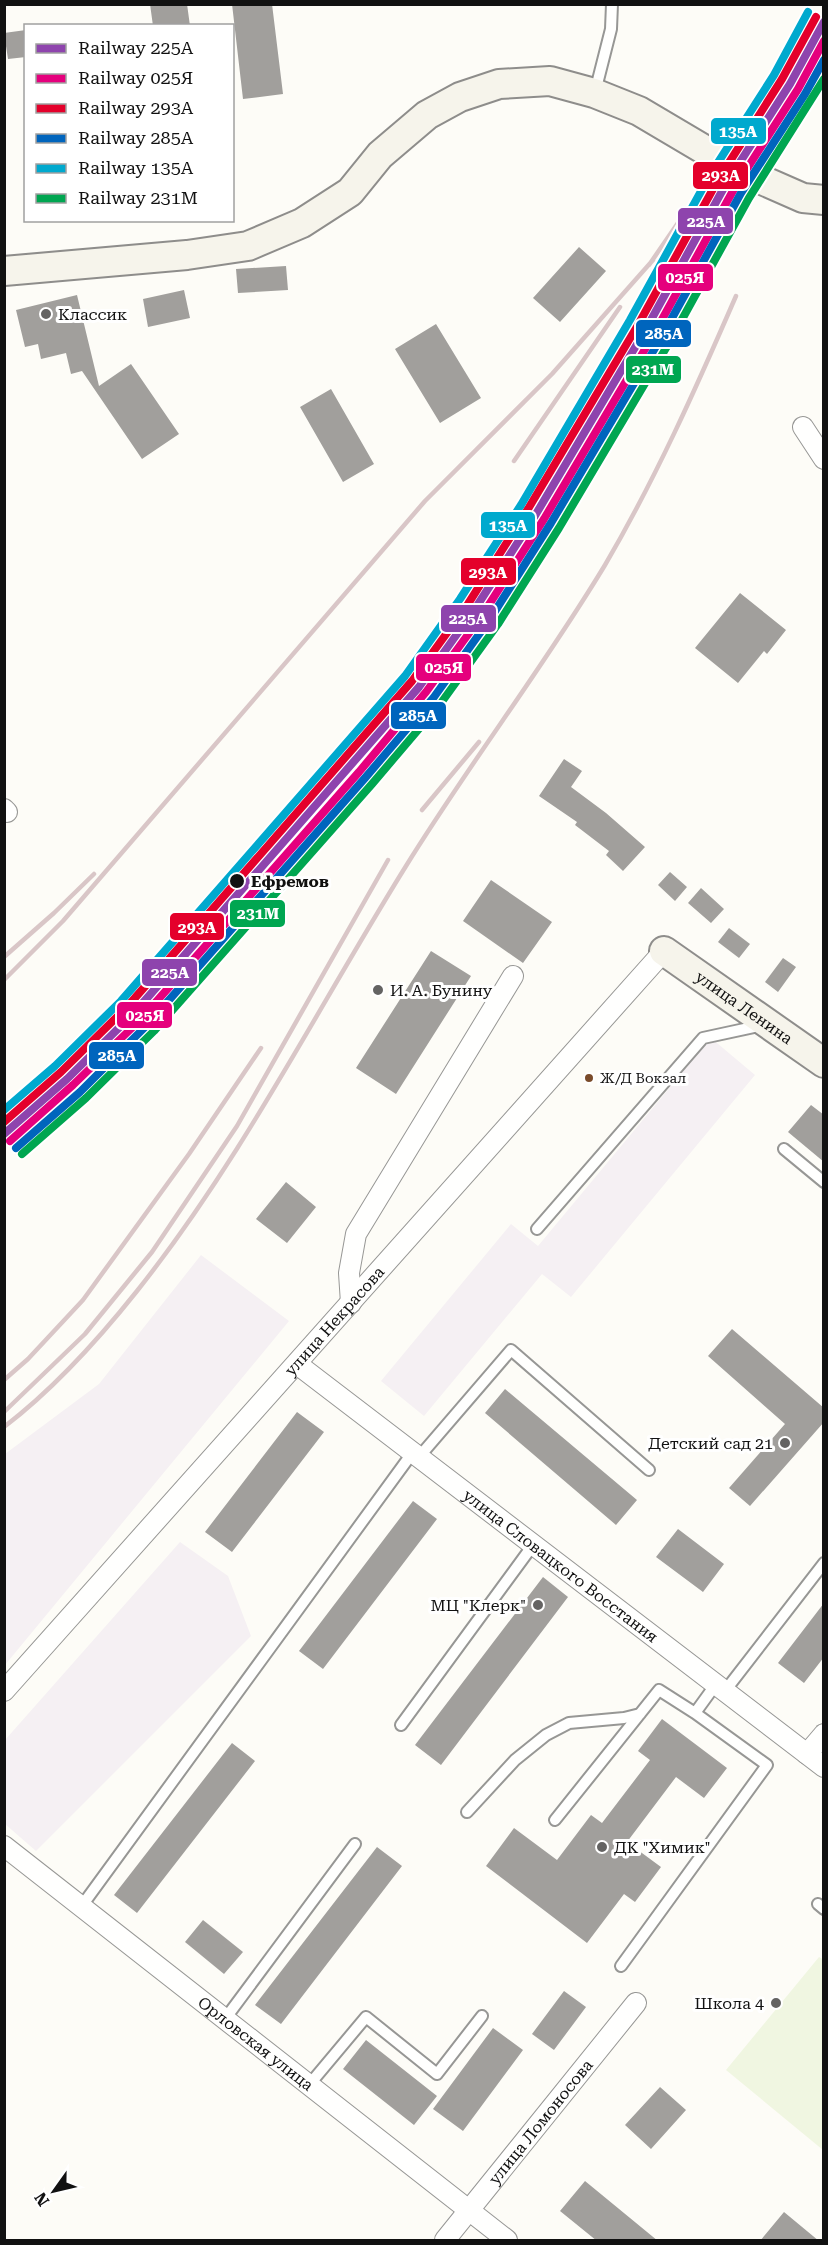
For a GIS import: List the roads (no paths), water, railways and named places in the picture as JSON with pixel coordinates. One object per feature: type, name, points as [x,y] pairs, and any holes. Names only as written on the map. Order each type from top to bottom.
[{"type":"main road","points":[[4,271],[187,255],[248,246],[302,223],[350,192],[380,155],[427,115],[460,97],[499,84],[550,81],[594,93],[639,111],[720,160],[775,186],[803,198],[824,200]]},
{"type":"main road","name":"улица Ленина","points":[[664,951],[824,1063]]},
{"type":"street","points":[[802,427],[824,459]]},
{"type":"street","name":"улица Некрасова","points":[[4,1691],[664,951]]},
{"type":"street","points":[[351,1303],[349,1273],[356,1234],[513,976]]},
{"type":"street","name":"улица Словацкого Восстания","points":[[297,1364],[824,1767]]},
{"type":"street","points":[[807,1754],[824,1734]]},
{"type":"street","name":"Орловская улица","points":[[4,1846],[507,2241]]},
{"type":"street","name":"улица Ломоносова","points":[[445,2241],[636,2003]]},
{"type":"lane","points":[[594,93],[611,29],[612,4]]},
{"type":"lane","points":[[537,1229],[703,1038],[769,1024]]},
{"type":"lane","points":[[784,1149],[824,1182]]},
{"type":"lane","points":[[81,1907],[416,1455],[511,1350],[649,1470]]},
{"type":"lane","points":[[401,1725],[533,1545]]},
{"type":"lane","points":[[695,1713],[721,1688],[824,1563]]},
{"type":"lane","points":[[555,1820],[659,1690],[767,1765],[621,1966]]},
{"type":"lane","points":[[467,1812],[515,1760],[546,1735],[569,1723],[624,1718],[640,1713]]},
{"type":"lane","points":[[225,2019],[355,1844]]},
{"type":"lane","points":[[309,2085],[366,2017],[437,2074],[482,2016]]},
{"type":"railway","points":[[637,380],[751,174],[777,138],[824,60]]},
{"type":"railway","points":[[649,265],[693,201]]},
{"type":"railway","points":[[4,980],[63,921],[425,501],[552,374],[653,260]]},
{"type":"railway","points":[[4,1427],[58,1380],[107,1327],[175,1241],[211,1189],[278,1083],[406,866],[557,641],[605,565],[658,466],[736,296]]},
{"type":"railway","points":[[514,461],[620,307]]},
{"type":"railway","points":[[422,810],[479,742]]},
{"type":"railway","points":[[4,1412],[85,1334],[152,1252],[237,1126],[388,860]]},
{"type":"railway","points":[[4,957],[94,874]]},
{"type":"railway","points":[[4,1380],[28,1359],[83,1300],[189,1154],[261,1048]]},
{"type":"rail line","name":"135А","points":[[4,1110],[55,1066],[121,1001],[405,676],[460,599],[521,505],[630,320],[710,175],[774,75],[808,12]]},
{"type":"rail line","name":"293А","points":[[4,1122],[61,1072],[127,1007],[412,681],[468,604],[528,509],[638,325],[718,180],[782,79],[816,17]]},
{"type":"rail line","name":"225А","points":[[4,1134],[67,1079],[134,1013],[419,687],[475,609],[536,514],[646,329],[726,184],[790,84],[824,22]]},
{"type":"rail line","name":"025Я","points":[[10,1141],[73,1085],[141,1019],[359,772],[426,692],[483,614],[544,519],[654,334],[734,189],[798,89],[824,41]]},
{"type":"rail line","name":"285А","points":[[16,1148],[80,1092],[147,1025],[434,697],[490,619],[551,523],[661,338],[741,193],[805,94],[824,60]]},
{"type":"rail line","name":"231М","points":[[22,1154],[86,1098],[154,1031],[441,703],[498,624],[559,528],[669,343],[749,198],[824,79]]},
{"type":"place","name":"Классик","points":[[46,314]]},
{"type":"place","name":"Ефремов","points":[[237,881]]},
{"type":"place","name":"И. А. Бунину","points":[[378,990]]},
{"type":"place","name":"Ж/Д Вокзал","points":[[589,1078]]},
{"type":"place","name":"Детский сад 21","points":[[785,1443]]},
{"type":"place","name":"МЦ \"Клерк\"","points":[[538,1605]]},
{"type":"place","name":"ДК \"Химик\"","points":[[602,1847]]},
{"type":"place","name":"Школа 4","points":[[776,2003]]}]
